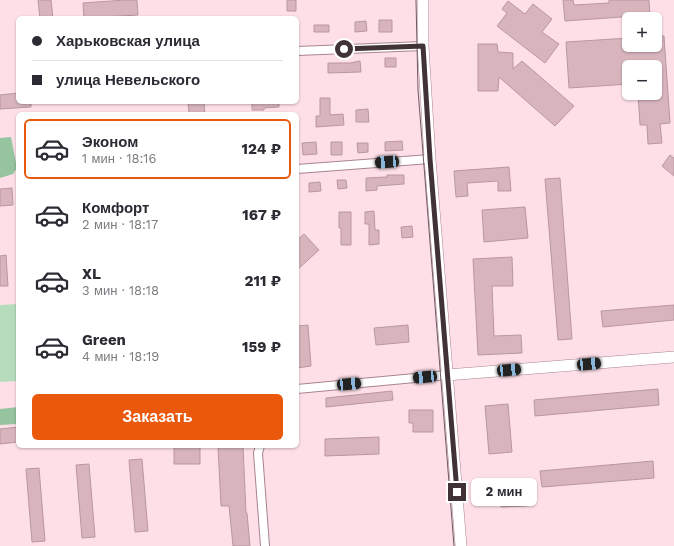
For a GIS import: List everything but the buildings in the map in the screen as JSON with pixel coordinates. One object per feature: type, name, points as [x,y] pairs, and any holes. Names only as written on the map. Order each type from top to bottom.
[{"type":"street","points":[[423,0],[423,46],[430,159],[462,546]]},
{"type":"street","points":[[299,51],[423,46]]},
{"type":"street","points":[[299,169],[430,159]]},
{"type":"street","points":[[299,389],[674,357]]},
{"type":"street","points":[[259,448],[258,453],[265,546]]},
{"type":"green space","points":[[11,137],[16,170],[13,174],[0,178],[0,138]]},
{"type":"green space","points":[[16,304],[16,381],[0,382],[0,305]]},
{"type":"green space","points":[[16,407],[16,424],[0,425],[0,409]]},
{"type":"tram line","points":[[416,0],[418,90],[454,546]]},
{"type":"route","points":[[344,49],[423,46],[426,107],[457,492]]}]
